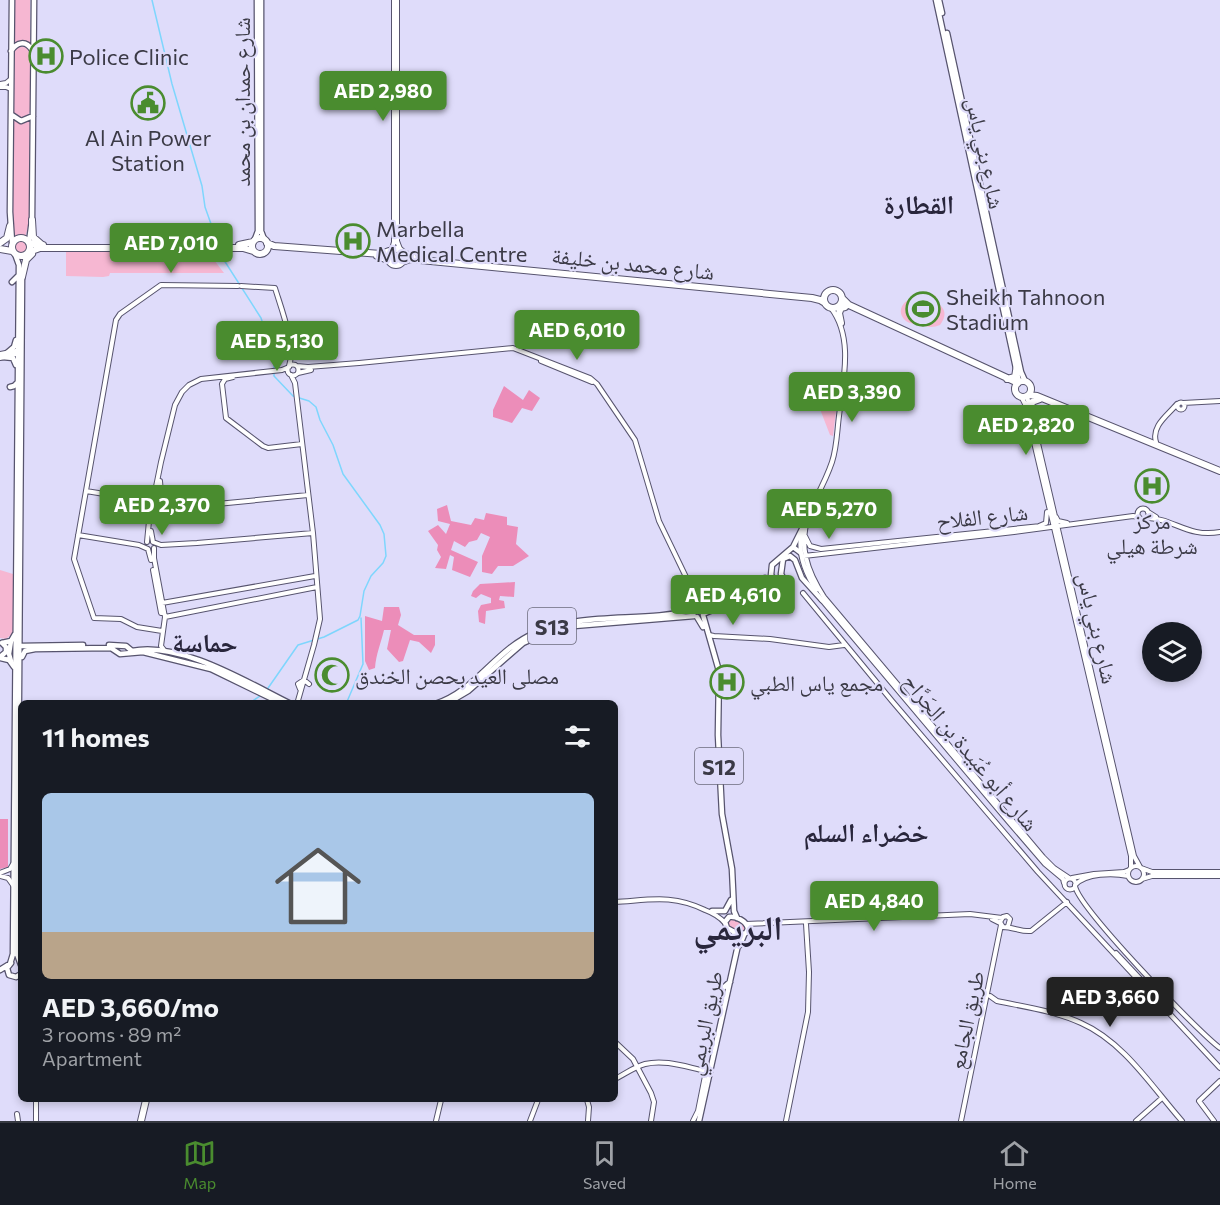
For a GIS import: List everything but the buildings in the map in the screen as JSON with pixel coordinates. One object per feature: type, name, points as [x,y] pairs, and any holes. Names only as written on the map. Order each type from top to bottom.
[{"type":"highway","points":[[32,220],[34,239],[47,247]]},
{"type":"highway","points":[[0,246],[7,239],[10,226]]},
{"type":"highway","points":[[0,246],[19,239],[47,247],[243,248],[261,255],[274,249],[375,256],[388,260],[391,250]]},
{"type":"highway","points":[[253,251],[251,247],[254,241]]},
{"type":"highway","points":[[265,241],[266,251]]},
{"type":"highway","points":[[0,246],[14,253],[28,253],[47,247],[227,245],[265,241],[274,246],[381,254],[391,250]]},
{"type":"highway","points":[[12,243],[14,253]]},
{"type":"highway","points":[[28,253],[29,243]]},
{"type":"highway","points":[[20,276],[30,255],[47,247]]},
{"type":"highway","name":"شارع محمد بن خليفة","points":[[391,250],[401,251],[411,256],[661,281],[818,296],[825,293]]},
{"type":"highway","points":[[401,251],[402,262]]},
{"type":"highway","name":"شارع محمد بن خليفة","points":[[388,260],[396,265],[410,259],[812,298],[825,303]]},
{"type":"highway","points":[[1020,384],[1008,383],[846,307],[836,307],[825,303],[825,293],[834,290],[839,292],[847,304],[1020,384],[1027,394],[1220,469]]},
{"type":"highway","points":[[836,307],[842,298]]},
{"type":"highway","points":[[841,323],[839,310],[846,307]]},
{"type":"highway","points":[[1006,379],[1014,377],[1017,365]]},
{"type":"highway","points":[[1020,384],[1027,394]]},
{"type":"highway","points":[[1027,394],[1036,393],[1148,439],[1156,438],[1220,469]]},
{"type":"highway","points":[[1030,413],[1033,400],[1043,399]]},
{"type":"main road","points":[[29,243],[32,220],[34,0]]},
{"type":"main road","name":"شارع حمدان بن محمد","points":[[254,241],[258,231],[259,0]]},
{"type":"main road","name":"شارع حمدان بن محمد","points":[[259,0],[261,231],[265,241]]},
{"type":"main road","points":[[391,250],[394,242],[395,0]]},
{"type":"main road","points":[[395,0],[397,241],[401,251]]},
{"type":"main road","name":"شارع بني ياس","points":[[938,0],[952,74],[1021,372],[1020,384]]},
{"type":"main road","name":"شارع بني ياس","points":[[938,0],[957,80],[1020,384]]},
{"type":"main road","points":[[11,1],[10,226],[12,243]]},
{"type":"main road","points":[[11,51],[16,45],[23,43],[29,45],[33,52]]},
{"type":"main road","points":[[952,74],[955,74],[957,80]]},
{"type":"main road","points":[[0,86],[11,78]]},
{"type":"main road","points":[[0,86],[11,89]]},
{"type":"main road","points":[[11,112],[21,121],[33,116]]},
{"type":"main road","points":[[9,975],[7,970],[13,954],[20,351],[20,276],[19,262],[14,253]]},
{"type":"main road","points":[[20,351],[18,323],[20,276],[23,260],[28,253]]},
{"type":"main road","points":[[12,282],[20,276]]},
{"type":"main road","points":[[162,631],[137,627],[124,620],[94,618],[75,563],[78,535],[118,315],[161,285],[275,288],[291,357],[289,366],[294,374]]},
{"type":"main road","name":"شارع أبو عُبَيدة بن الجَرَّاح","points":[[803,529],[837,453],[848,364],[847,342],[836,307]]},
{"type":"main road","name":"شارع أبو عُبَيدة بن الجَرَّاح","points":[[836,307],[846,352],[835,447],[831,465],[803,529],[805,571],[822,600],[1008,821],[1069,889]]},
{"type":"main road","points":[[18,323],[20,349],[18,374],[20,700]]},
{"type":"main road","points":[[1,356],[15,345],[18,332]]},
{"type":"main road","points":[[222,384],[226,379],[273,372],[297,365],[308,367],[359,363],[513,348],[590,378],[597,384],[635,440],[659,521],[696,611],[703,615],[727,604],[763,578],[767,578],[778,595],[782,595],[783,591],[771,572],[773,564],[789,554]]},
{"type":"main road","points":[[7,352],[20,351]]},
{"type":"main road","points":[[1,356],[20,351]]},
{"type":"main road","points":[[160,649],[165,617],[150,524],[175,405],[182,392],[193,382],[201,379],[273,372],[294,374],[307,370],[512,351],[591,382],[633,441],[657,522],[693,598],[696,611]]},
{"type":"main road","points":[[1,356],[14,359],[18,374]]},
{"type":"main road","points":[[291,357],[297,365]]},
{"type":"main road","points":[[297,365],[294,374],[320,619],[304,685],[298,700]]},
{"type":"main road","points":[[160,649],[162,617],[146,545],[154,502],[180,400],[192,385],[233,378]]},
{"type":"main road","points":[[211,380],[220,380],[222,384],[226,418],[263,446],[268,448],[302,444]]},
{"type":"main road","points":[[18,382],[10,388],[18,391]]},
{"type":"main road","points":[[1027,394],[1059,545]]},
{"type":"main road","points":[[1027,394],[1025,404],[1048,506],[1055,526]]},
{"type":"main road","points":[[1156,438],[1163,418],[1172,410],[1182,406],[1220,401]]},
{"type":"main road","points":[[154,502],[161,494],[160,481]]},
{"type":"main road","points":[[86,491],[154,502]]},
{"type":"main road","points":[[161,494],[217,504],[308,495]]},
{"type":"main road","points":[[1036,528],[1046,523],[1048,506]]},
{"type":"main road","points":[[1144,508],[1155,516],[1194,530],[1220,531],[1194,532],[1154,518],[1143,519],[1139,517],[1138,511],[1144,508]]},
{"type":"main road","name":"شارع الفلاح","points":[[1066,525],[1138,511]]},
{"type":"main road","points":[[1053,512],[1058,520],[1066,525],[1060,533],[1059,545]]},
{"type":"main road","points":[[1147,518],[1148,512]]},
{"type":"main road","name":"شارع الفلاح","points":[[803,529],[807,543],[814,548],[851,547],[1066,525],[1126,516],[1139,517]]},
{"type":"main road","points":[[1036,528],[1047,530],[1059,545]]},
{"type":"main road","name":"شارع الفلاح","points":[[803,554],[816,555],[1036,528]]},
{"type":"main road","points":[[752,587],[765,583],[776,597],[784,598],[787,585],[781,572],[783,560],[803,529]]},
{"type":"main road","points":[[78,535],[139,545],[148,549],[161,545],[312,533]]},
{"type":"main road","points":[[139,545],[147,542],[161,545]]},
{"type":"main road","name":"شارع بني ياس","points":[[1059,545],[1134,856],[1141,867]]},
{"type":"main road","name":"شارع بني ياس","points":[[1059,545],[1131,856],[1130,868]]},
{"type":"main road","points":[[793,547],[803,554]]},
{"type":"main road","points":[[831,553],[833,550],[851,547]]},
{"type":"main road","points":[[789,554],[794,558],[802,578],[822,600]]},
{"type":"main road","name":"شارع أبو عُبَيدة بن الجَرَّاح","points":[[803,554],[826,600],[1006,813],[1015,819],[1051,866],[1070,878]]},
{"type":"main road","points":[[808,568],[808,558],[816,555]]},
{"type":"main road","points":[[162,603],[315,576]]},
{"type":"main road","points":[[165,617],[316,587]]},
{"type":"main road","name":"S13","points":[[453,700],[468,691],[523,643],[553,630],[568,626],[696,611],[726,601],[752,587]]},
{"type":"main road","points":[[1220,1066],[1065,902],[841,641],[803,592],[838,636],[841,641],[898,710],[1065,902],[1071,908],[1220,1066]]},
{"type":"main road","name":"S12","points":[[725,925],[729,917],[731,877],[720,811],[716,737],[717,669],[696,611],[704,610],[706,630],[714,650],[719,676],[718,722],[722,814],[733,879],[734,911],[737,918]]},
{"type":"main road","name":"S13","points":[[443,700],[462,691],[522,639],[552,626],[696,611]]},
{"type":"main road","points":[[16,693],[14,667],[9,654],[11,641],[18,630]]},
{"type":"main road","points":[[18,630],[21,642],[42,647],[125,645],[132,651],[160,649],[208,664],[259,690]]},
{"type":"main road","points":[[706,630],[714,636],[770,639],[829,647],[843,644],[847,647]]},
{"type":"main road","points":[[714,636],[711,640],[714,650]]},
{"type":"main road","points":[[1,642],[11,641]]},
{"type":"main road","points":[[829,647],[841,641]]},
{"type":"main road","points":[[1,642],[6,652],[0,658],[11,661]]},
{"type":"main road","points":[[20,646],[30,645]]},
{"type":"main road","points":[[20,669],[25,651],[42,647],[91,646],[112,648],[123,654],[160,649]]},
{"type":"main road","points":[[160,649],[169,657],[211,669],[282,700]]},
{"type":"main road","points":[[15,652],[17,652],[20,669]]},
{"type":"main road","points":[[169,657],[176,657],[177,654]]},
{"type":"main road","points":[[482,678],[491,667],[489,666]]},
{"type":"main road","points":[[270,695],[277,700]]},
{"type":"main road","points":[[911,731],[918,731]]},
{"type":"main road","points":[[967,767],[977,770],[978,780]]},
{"type":"main road","points":[[1006,813],[1015,819]]},
{"type":"main road","points":[[18,859],[18,957]]},
{"type":"main road","points":[[0,874],[10,869],[14,860]]},
{"type":"main road","points":[[1064,883],[1070,878],[1094,873],[1125,872],[1135,866],[1152,872],[1220,874]]},
{"type":"main road","points":[[1141,867],[1144,872],[1142,879]]},
{"type":"main road","points":[[1128,876],[1130,868]]},
{"type":"main road","points":[[0,874],[8,878],[14,887]]},
{"type":"main road","points":[[1069,889],[1081,880],[1098,876],[1128,876],[1134,882],[1152,876],[1220,874]]},
{"type":"main road","points":[[1070,878],[1077,894]]},
{"type":"main road","points":[[1069,889],[1077,894],[1096,919],[1187,1017],[1220,1048]]},
{"type":"main road","points":[[618,901],[666,898],[682,900],[714,914],[734,933],[740,935],[753,928],[968,916],[982,917],[1001,922],[1007,927],[1031,931],[1065,902]]},
{"type":"main road","points":[[618,901],[678,898],[737,918],[746,924],[970,914],[1001,922]]},
{"type":"main road","points":[[712,911],[724,912],[731,900]]},
{"type":"main road","points":[[1001,922],[1006,916],[1019,927],[1028,929],[1065,902]]},
{"type":"main road","name":"طريق الجامع","points":[[962,1121],[1003,932],[1010,919]]},
{"type":"main road","name":"طريق الجامع","points":[[962,1121],[1001,922]]},
{"type":"main road","name":"طريق البريمي","points":[[701,1121],[746,924]]},
{"type":"main road","points":[[786,1121],[808,1012],[809,972],[806,924]]},
{"type":"main road","name":"طريق البريمي","points":[[701,1121],[739,941],[734,933]]},
{"type":"main road","points":[[0,972],[15,962],[18,964]]},
{"type":"main road","points":[[0,972],[18,976]]},
{"type":"main road","points":[[723,988],[730,982]]},
{"type":"main road","points":[[990,996],[997,1001],[1065,1016],[1089,1027],[1119,1049],[1182,1121]]},
{"type":"main road","points":[[988,1003],[997,1001]]},
{"type":"main road","points":[[618,1045],[633,1059],[654,1102],[651,1121]]},
{"type":"main road","points":[[618,1077],[638,1067],[658,1062],[706,1071],[709,1073],[709,1080]]},
{"type":"main road","points":[[693,1121],[698,1111],[706,1071],[713,1064]]},
{"type":"main road","points":[[1214,1121],[1199,1101],[1220,1081]]},
{"type":"main road","points":[[1136,1121],[1162,1098]]},
{"type":"main road","points":[[36,1102],[36,1121]]},
{"type":"main road","points":[[141,1121],[146,1102]]},
{"type":"main road","points":[[436,1121],[441,1102]]},
{"type":"main road","points":[[529,1121],[536,1102]]},
{"type":"main road","points":[[588,1102],[588,1121]]},
{"type":"main road","points":[[17,1114],[18,1121]]},
{"type":"shaded area","points":[[12,0],[30,0],[30,46],[21,42],[12,45]]},
{"type":"shaded area","points":[[19,46],[27,48],[30,54],[30,111],[23,119],[12,114],[11,57],[14,49]]},
{"type":"shaded area","points":[[12,120],[22,123],[30,120],[29,221],[25,239],[12,239]]},
{"type":"shaded area","points":[[21,239],[27,241],[29,247],[27,253],[21,255],[15,253],[13,247],[15,241]]},
{"type":"shaded area","points":[[66,251],[208,252],[224,273],[110,273],[109,276],[103,277],[66,276]]},
{"type":"shaded area","name":"Sheikh Tahnoon Stadium","points":[[920,292],[936,296],[936,302],[944,312],[940,325],[930,327],[913,324],[903,317],[902,305],[917,298]]},
{"type":"shaded area","points":[[504,386],[523,400],[529,390],[540,398],[532,411],[522,408],[512,423],[493,417],[493,410]]},
{"type":"shaded area","points":[[839,386],[833,436],[830,435],[813,391]]},
{"type":"shaded area","points":[[447,505],[451,521],[471,525],[475,518],[484,520],[486,513],[507,517],[507,525],[518,527],[516,544],[529,556],[513,566],[498,566],[492,574],[482,572],[482,556],[490,537],[481,533],[477,540],[469,542],[465,547],[454,541],[451,550],[478,562],[470,577],[452,570],[454,557],[450,555],[446,569],[435,568],[441,557],[437,550],[438,545],[428,531],[438,525],[446,534],[450,524],[438,521],[437,509]]},
{"type":"shaded area","points":[[0,570],[13,574],[13,633],[6,639],[0,638]]},
{"type":"shaded area","points":[[515,582],[514,597],[500,596],[499,600],[504,601],[505,608],[486,611],[485,624],[479,622],[478,611],[481,605],[491,603],[491,598],[481,594],[476,598],[471,596],[473,591],[480,584]]},
{"type":"shaded area","points":[[384,607],[399,607],[401,615],[398,625],[414,635],[435,635],[435,645],[431,653],[419,642],[410,640],[403,661],[399,662],[387,649],[391,630],[384,630],[375,668],[369,670],[365,661],[365,616],[382,621]]},
{"type":"shaded area","points":[[0,819],[8,819],[8,867],[0,869]]},
{"type":"shaded area","points":[[730,917],[745,924],[746,930],[741,934],[728,927],[727,920]]},
{"type":"waterway","points":[[152,0],[172,84],[202,186],[205,207],[216,238]]},
{"type":"waterway","points":[[222,257],[261,318],[270,345],[274,376],[293,396],[309,401],[316,407],[343,474],[384,534],[386,556],[371,576],[364,591],[358,620],[324,637],[298,645],[266,691]]},
{"type":"waterway","points":[[348,700],[363,664],[361,618]]},
{"type":"waterway","points":[[254,700],[263,694]]},
{"type":"place","name":"Police Clinic","points":[[46,56]]},
{"type":"place","name":"Al Ain Power Station","points":[[148,103]]},
{"type":"place","name":"Marbella Medical Centre","points":[[353,241]]},
{"type":"place","name":"Sheikh Tahnoon Stadium","points":[[923,309]]},
{"type":"place","name":"مركز شرطة هيلي","points":[[1152,486]]},
{"type":"place","name":"مصلى العيد بحصن الخندق","points":[[332,675]]},
{"type":"place","name":"مجمع ياس الطبي","points":[[727,682]]},
{"type":"district","name":"القطارة","points":[[919,203]]},
{"type":"district","name":"حماسة","points":[[205,641]]},
{"type":"district","name":"خضراء السلم","points":[[866,831]]},
{"type":"district","name":"البريمي","points":[[738,926]]}]
